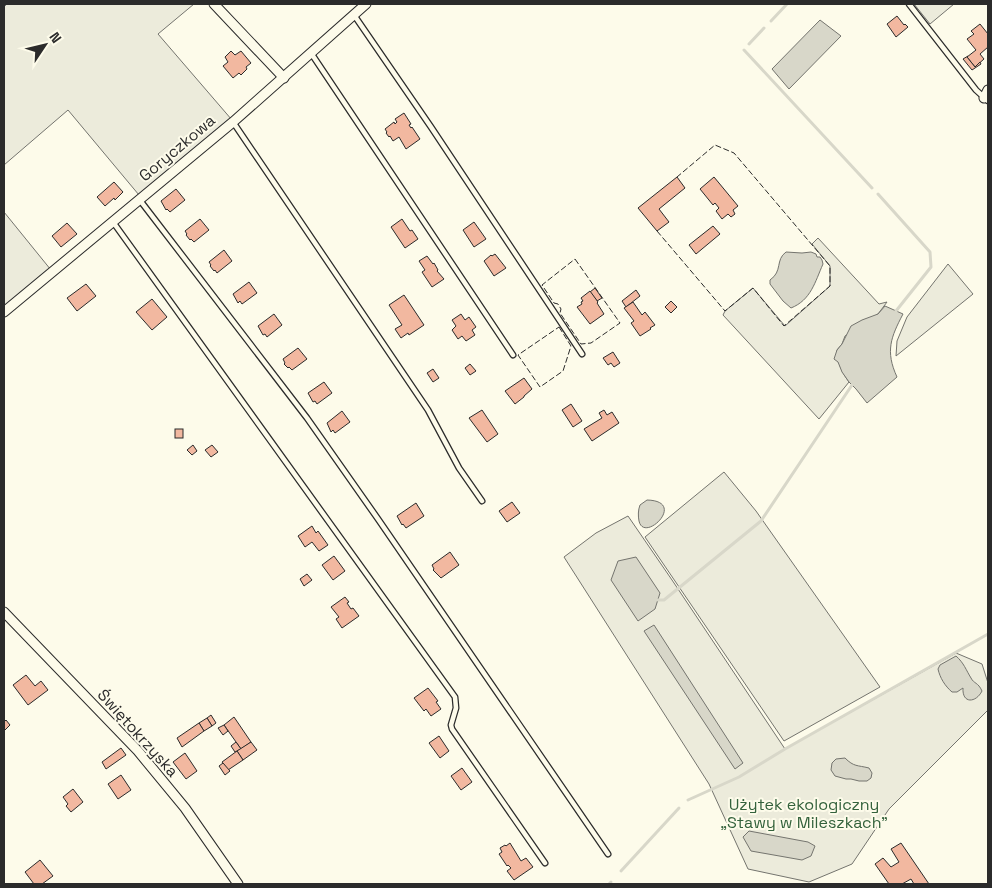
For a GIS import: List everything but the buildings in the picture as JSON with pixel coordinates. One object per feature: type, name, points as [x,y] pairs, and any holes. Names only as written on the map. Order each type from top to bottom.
[{"type":"street","points":[[214,4],[284,78]]},
{"type":"street","name":"Goryczkowa","points":[[4,312],[284,78],[366,4]]},
{"type":"street","name":"Świętokrzyska","points":[[4,612],[138,751],[185,808],[238,884]]},
{"type":"lane","points":[[909,4],[976,90],[987,96]]},
{"type":"lane","points":[[354,15],[431,126],[582,354]]},
{"type":"lane","points":[[311,54],[513,355]]},
{"type":"lane","points":[[232,122],[428,410],[459,468],[482,501]]},
{"type":"lane","points":[[140,199],[307,418],[608,854]]},
{"type":"lane","points":[[112,222],[455,696],[456,708],[451,725],[452,729],[545,863]]},
{"type":"green space","points":[[7,4],[194,4],[158,34],[232,120],[139,195],[68,110],[4,165],[4,7]]},
{"type":"green space","points":[[914,4],[954,4],[930,24]]},
{"type":"green space","points":[[4,212],[51,270],[4,307]]},
{"type":"green space","points":[[818,238],[879,304],[887,302],[878,314],[845,336],[837,350],[840,367],[849,382],[819,419],[723,315],[725,311],[753,288],[785,326],[830,286],[830,266],[812,244]]},
{"type":"green space","points":[[948,264],[973,294],[896,356],[897,341],[907,317]]},
{"type":"green space","points":[[724,472],[756,511],[880,687],[784,741],[645,537]]},
{"type":"green space","name":"Użytek ekologiczny „Stawy w Mileszkach”","points":[[628,516],[785,749],[956,653],[982,664],[988,683],[988,710],[889,809],[852,864],[809,882],[748,869],[709,784],[564,557],[596,533]]},
{"type":"shaded area","points":[[820,20],[841,36],[789,89],[772,69]]},
{"type":"shaded area","points":[[786,252],[811,252],[820,257],[823,264],[815,284],[808,295],[798,305],[791,308],[770,284],[770,280],[776,273],[781,258]]},
{"type":"shaded area","points":[[885,306],[903,314],[895,330],[890,352],[897,377],[867,403],[849,382],[838,362],[834,359],[851,326],[878,314]]},
{"type":"shaded area","points":[[647,500],[659,502],[664,507],[664,513],[660,520],[648,528],[642,527],[638,515],[640,505]]},
{"type":"shaded area","points":[[636,557],[660,593],[655,609],[638,621],[611,580],[618,561]]},
{"type":"shaded area","points":[[654,625],[743,763],[735,769],[644,631]]},
{"type":"shaded area","points":[[956,656],[982,691],[973,700],[965,697],[963,688],[957,692],[952,692],[940,676],[938,669],[940,665]]},
{"type":"shaded area","points":[[845,758],[853,764],[869,768],[872,773],[871,778],[867,781],[859,781],[835,776],[831,770],[832,763],[836,759]]},
{"type":"shaded area","points":[[749,831],[808,842],[815,846],[811,856],[802,860],[751,851],[743,837]]},
{"type":"waterway","points":[[771,21],[787,4]]},
{"type":"waterway","points":[[749,44],[764,28]]},
{"type":"waterway","points":[[744,50],[872,188]]},
{"type":"waterway","points":[[878,194],[930,252],[931,267],[896,311]]},
{"type":"waterway","points":[[658,600],[664,600],[761,521],[852,385]]},
{"type":"waterway","points":[[688,800],[739,777],[988,634]]},
{"type":"waterway","points":[[621,871],[679,808]]},
{"type":"fence","points":[[657,231],[725,311],[753,288],[784,326],[830,286],[830,266],[734,153],[715,145],[677,177]]},
{"type":"fence","points":[[575,259],[620,323],[591,343],[581,344],[560,313],[561,309],[558,304],[554,303],[542,285],[575,259]]},
{"type":"fence","points":[[559,327],[571,346],[563,371],[540,387],[518,355],[559,327]]}]
